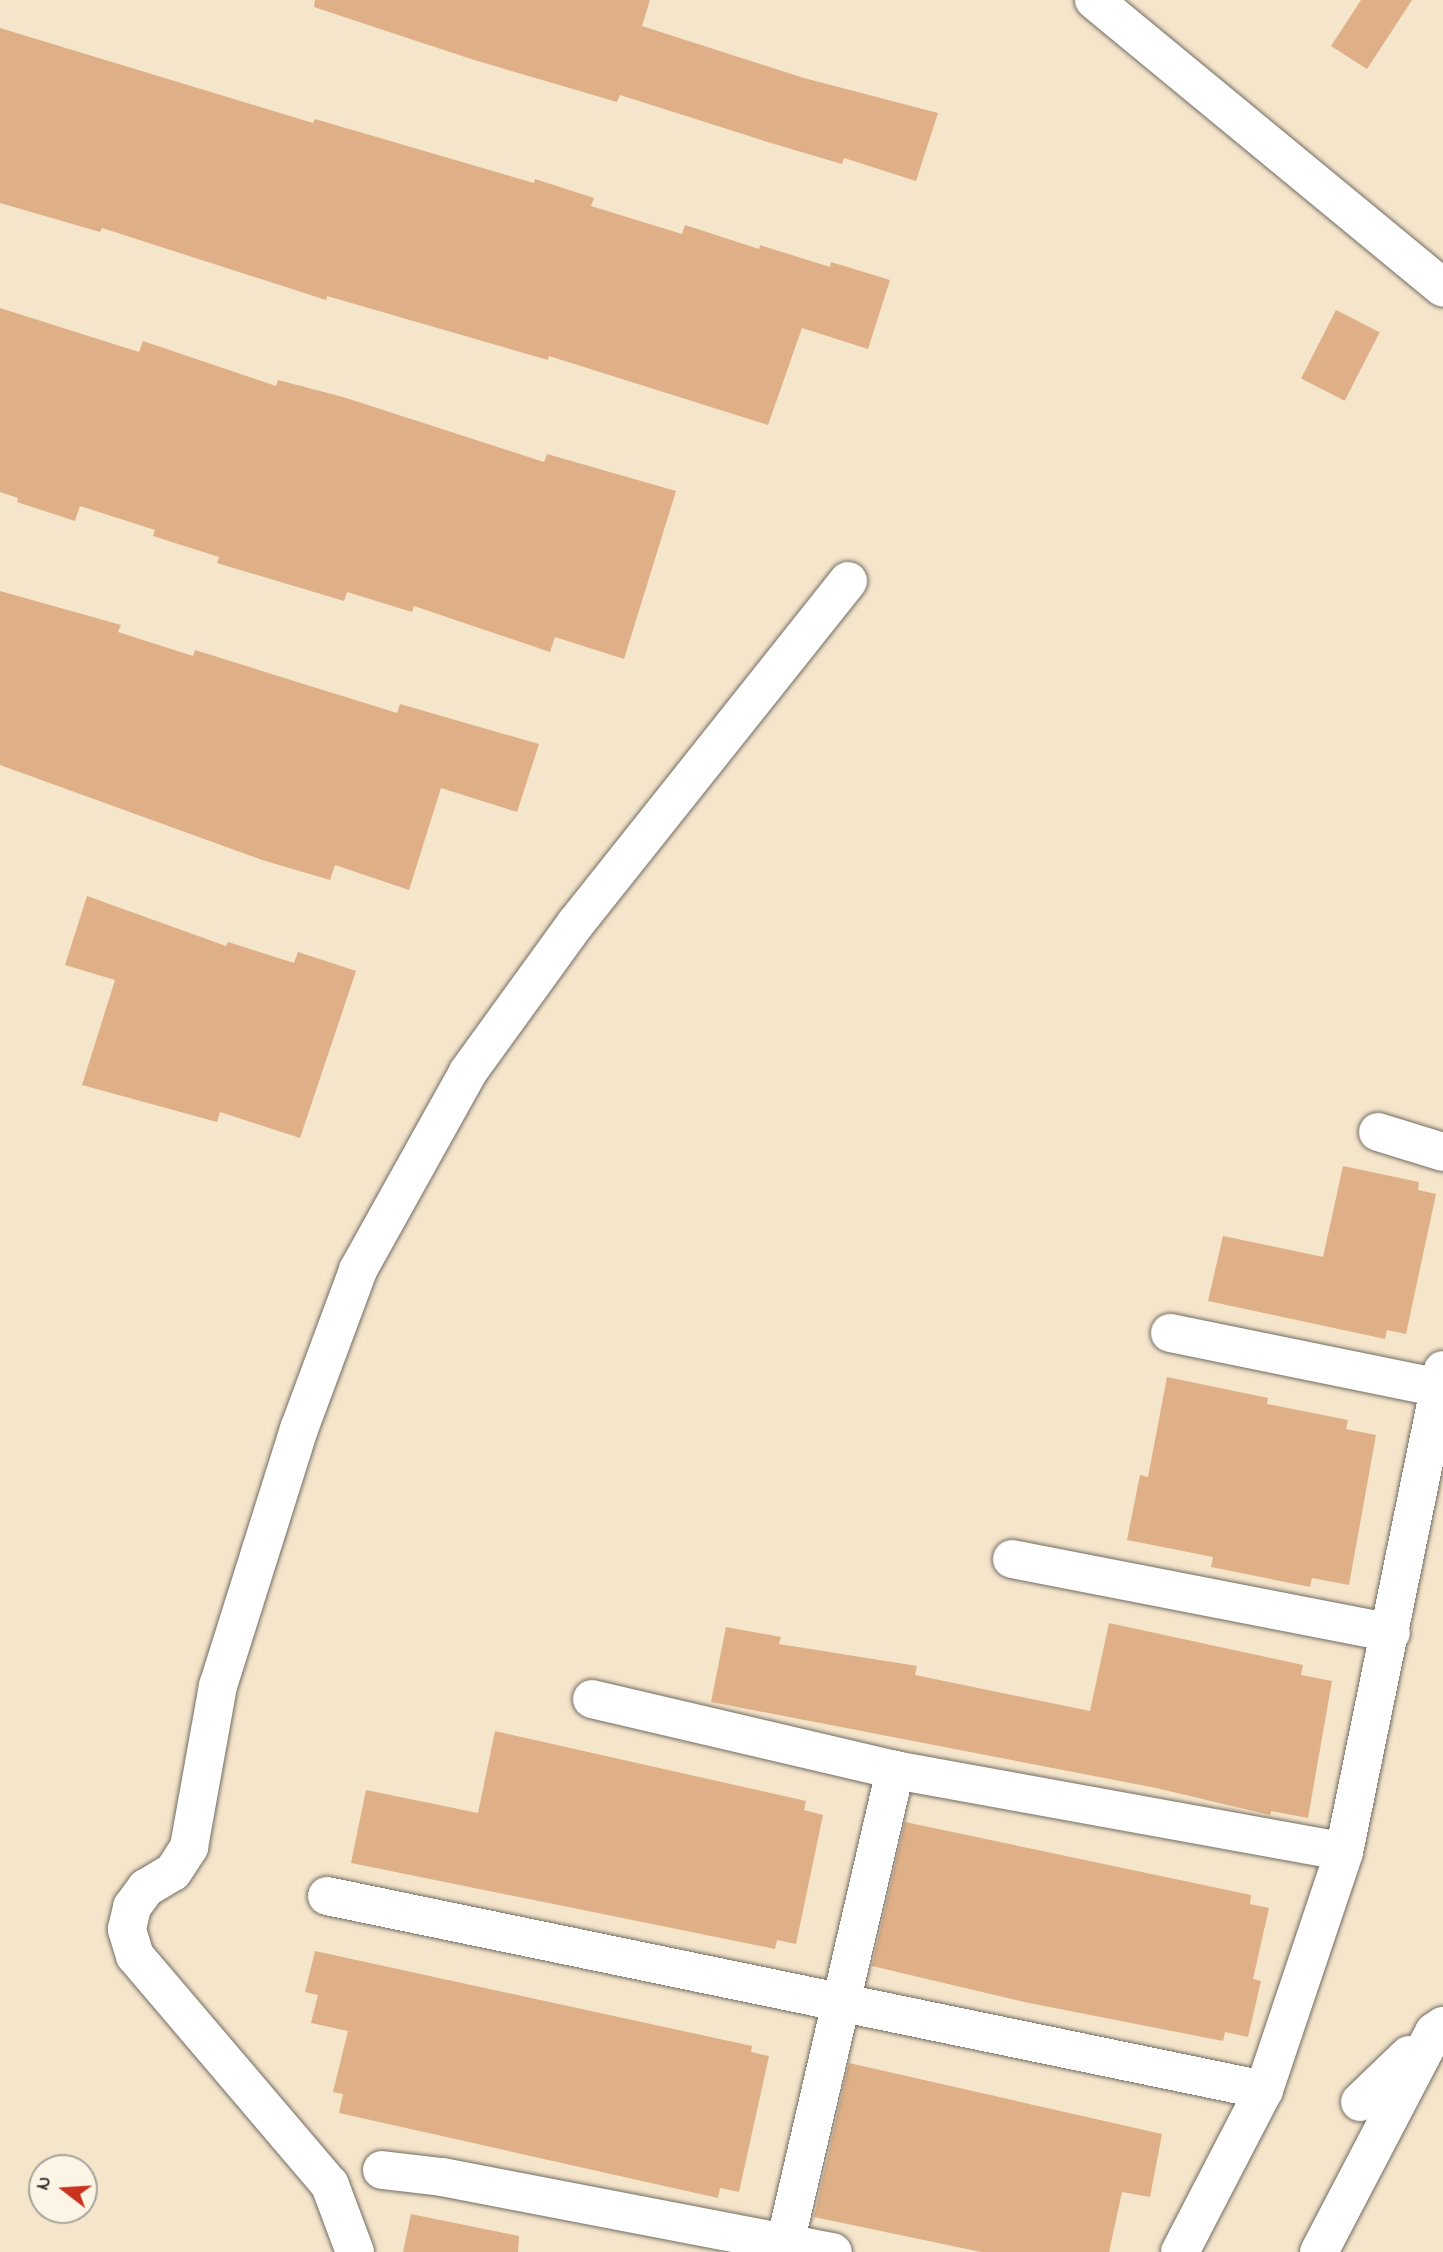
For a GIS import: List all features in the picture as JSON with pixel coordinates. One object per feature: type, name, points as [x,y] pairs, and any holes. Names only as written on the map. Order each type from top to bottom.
[{"type":"street","points":[[1094,0],[1443,288]]},
{"type":"street","points":[[355,2252],[330,2185],[135,1956],[127,1929],[132,1907],[146,1888],[173,1872],[189,1847],[218,1686],[299,1429],[358,1270],[468,1072],[576,923],[848,581]]},
{"type":"street","points":[[1378,1132],[1443,1152]]},
{"type":"street","points":[[1170,1333],[1441,1379],[1391,1633],[1343,1852],[1264,2090],[1180,2252]]},
{"type":"street","points":[[1012,1559],[1391,1633]]},
{"type":"street","points":[[592,1699],[895,1770],[1343,1852]]},
{"type":"street","points":[[784,2247],[895,1770]]},
{"type":"street","points":[[327,1896],[1264,2090]]},
{"type":"street","points":[[1360,2102],[1438,2029]]},
{"type":"street","points":[[1319,2252],[1438,2029]]},
{"type":"street","points":[[383,2170],[442,2177],[784,2247],[833,2252]]},
{"type":"building","points":[[315,0],[650,0],[642,26],[804,78],[938,113],[916,181],[844,158],[842,164],[620,95],[617,102],[471,59],[314,7]]},
{"type":"building","points":[[1361,0],[1412,0],[1367,69],[1331,46]]},
{"type":"building","points":[[0,28],[313,123],[315,119],[534,183],[535,179],[594,198],[591,206],[682,234],[685,225],[759,249],[760,245],[830,267],[831,262],[890,280],[868,349],[802,328],[768,425],[549,356],[548,360],[327,296],[326,300],[102,228],[100,232],[0,203]]},
{"type":"building","points":[[0,308],[139,352],[143,341],[276,386],[278,380],[343,397],[544,462],[547,454],[676,491],[624,659],[555,637],[550,652],[414,606],[412,612],[347,592],[344,601],[217,563],[219,557],[153,536],[155,530],[80,506],[75,521],[17,502],[18,498],[0,492]]},
{"type":"building","points":[[1336,310],[1380,332],[1345,401],[1301,379]]},
{"type":"building","points":[[0,591],[121,625],[118,632],[193,656],[195,650],[397,713],[400,704],[539,744],[517,812],[441,788],[409,890],[335,865],[330,880],[262,860],[0,765]]},
{"type":"building","points":[[87,896],[226,946],[228,942],[294,963],[298,952],[356,971],[300,1138],[220,1112],[217,1122],[82,1085],[115,980],[65,965]]},
{"type":"building","points":[[1343,1166],[1419,1182],[1418,1190],[1436,1194],[1406,1334],[1387,1330],[1385,1339],[1208,1301],[1223,1236],[1323,1257]]},
{"type":"building","points":[[1167,1377],[1268,1398],[1267,1404],[1348,1420],[1346,1429],[1376,1435],[1349,1585],[1312,1578],[1310,1587],[1211,1567],[1213,1557],[1127,1540],[1140,1475],[1148,1477]]},
{"type":"building","points":[[1109,1623],[1303,1665],[1301,1675],[1332,1681],[1308,1818],[1271,1811],[1270,1815],[1156,1788],[711,1702],[726,1627],[781,1637],[779,1644],[917,1666],[915,1675],[1090,1711]]},
{"type":"building","points":[[495,1731],[806,1801],[804,1810],[823,1815],[796,1944],[777,1940],[775,1949],[351,1863],[366,1790],[478,1813]]},
{"type":"building","points":[[905,1822],[1251,1895],[1250,1904],[1269,1908],[1253,1979],[1261,1981],[1248,2037],[1225,2032],[1223,2041],[1024,2002],[872,1966]]},
{"type":"building","points":[[315,1951],[752,2046],[751,2052],[769,2056],[739,2192],[720,2188],[718,2198],[339,2113],[343,2094],[333,2092],[348,2031],[311,2023],[318,1995],[305,1992]]},
{"type":"building","points":[[849,2063],[1162,2134],[1150,2197],[1122,2192],[1109,2252],[981,2252],[814,2217]]},
{"type":"building","points":[[411,2214],[519,2236],[518,2252],[403,2252]]}]
